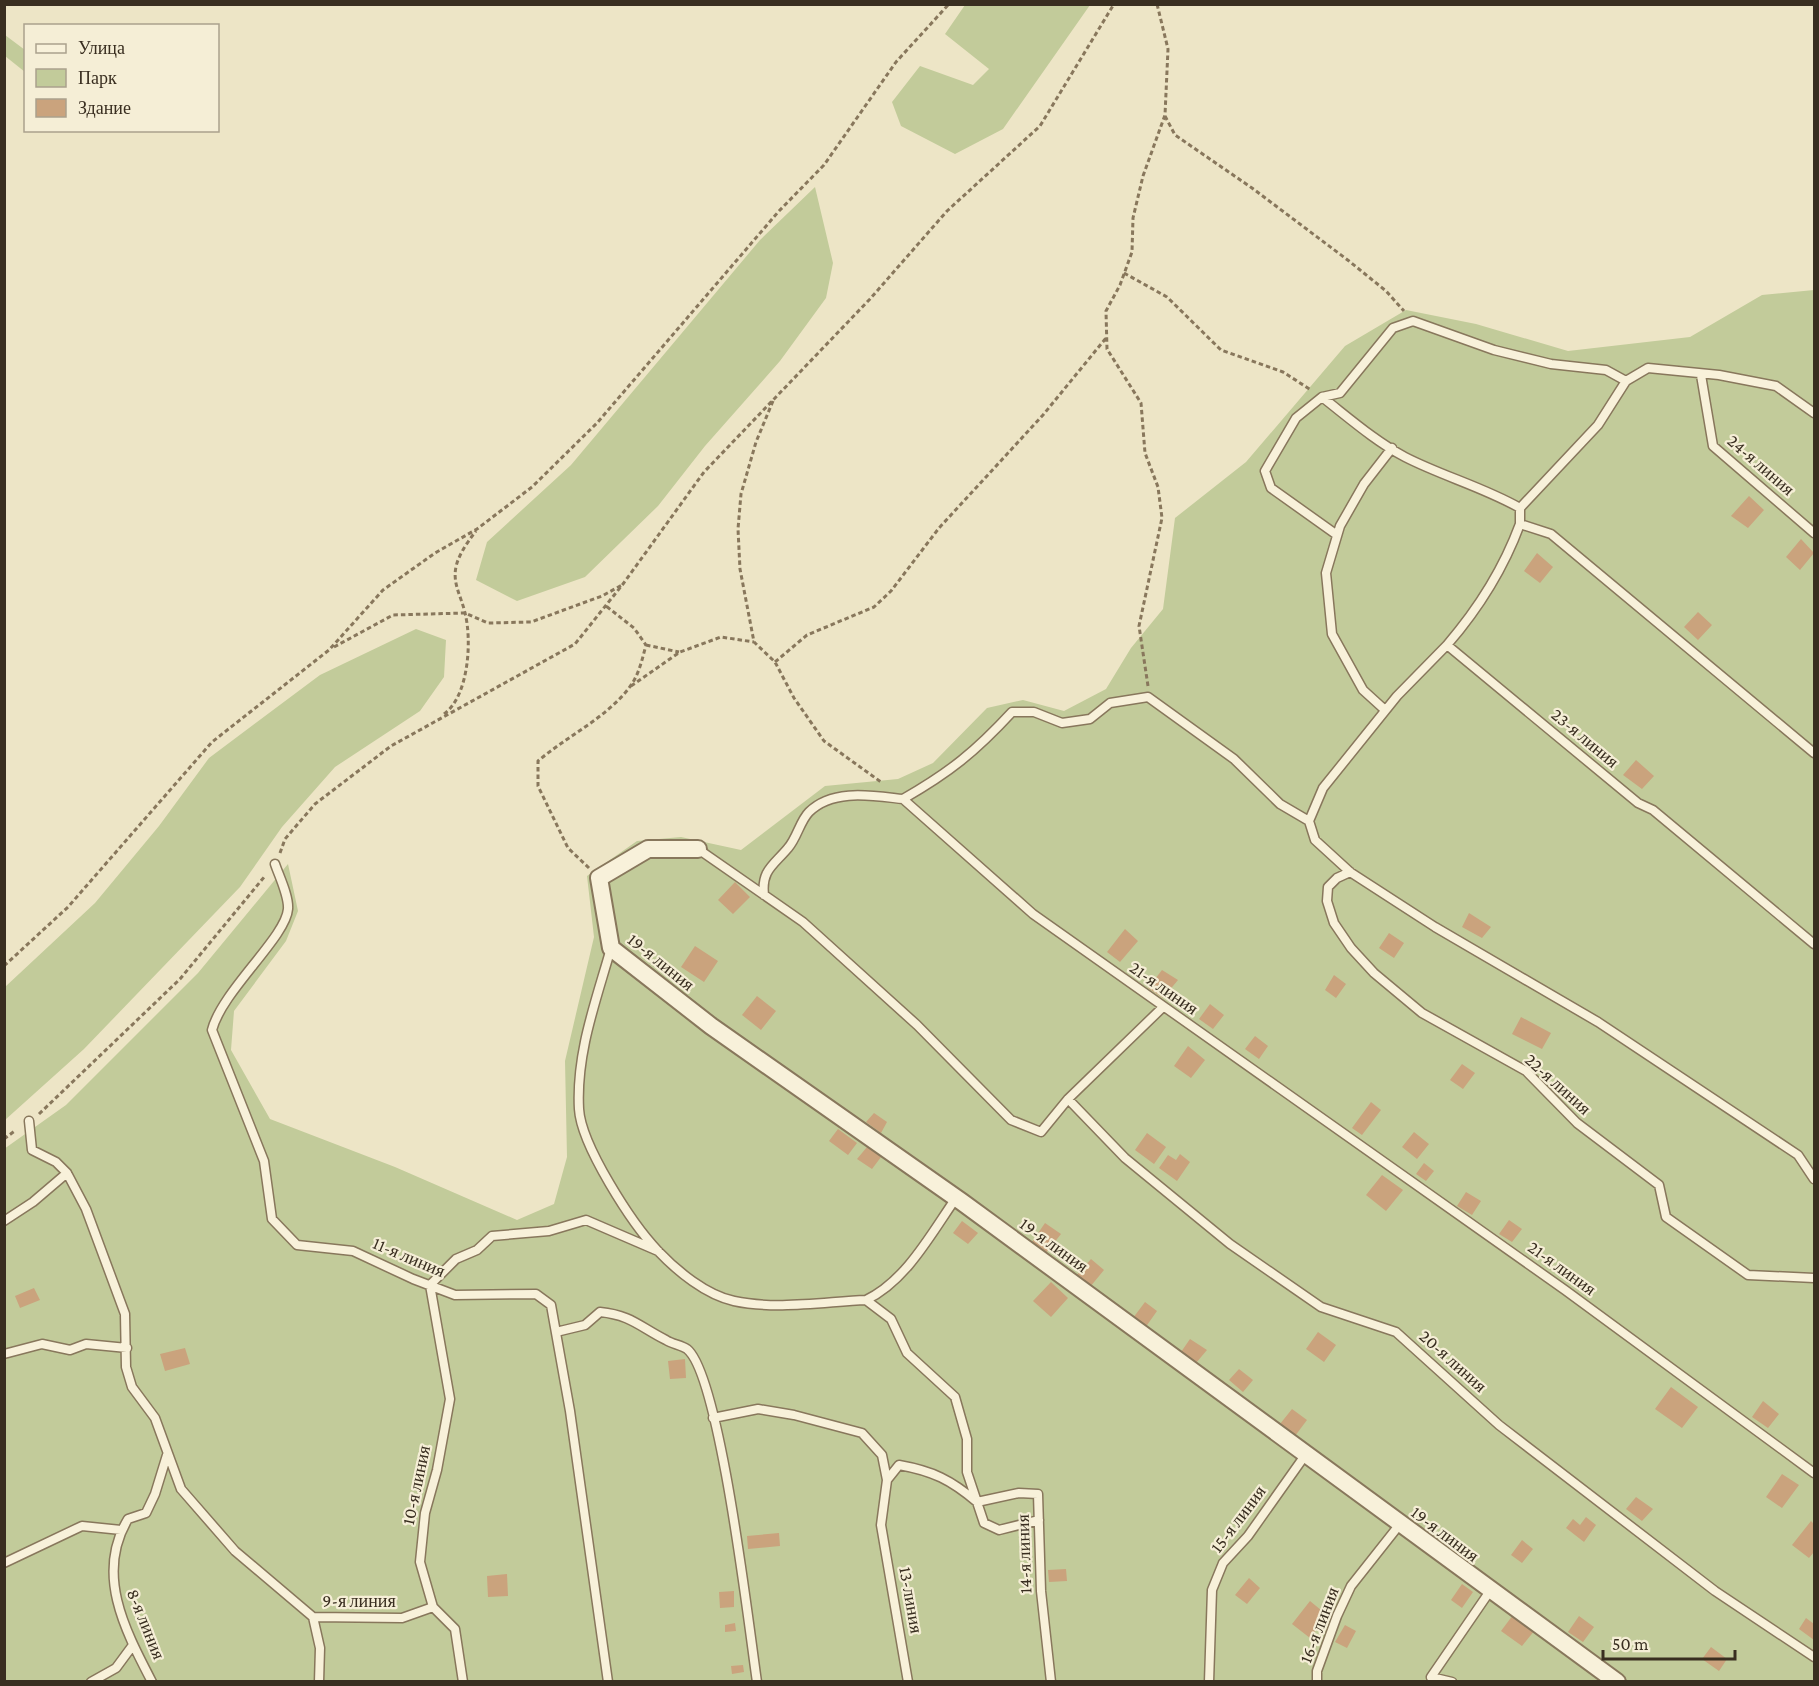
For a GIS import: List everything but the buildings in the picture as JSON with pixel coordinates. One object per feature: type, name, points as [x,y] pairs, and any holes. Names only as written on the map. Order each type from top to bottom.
[{"type":"street","points":[[598,878],[648,849],[698,849]]},
{"type":"street","name":"19-я линия","points":[[598,878],[611,948],[711,1026],[956,1198],[1617,1682]]},
{"type":"lane","points":[[1337,535],[1271,488],[1265,471],[1296,418],[1322,397],[1340,393],[1393,328],[1413,321],[1494,350],[1551,364],[1606,370],[1626,381]]},
{"type":"lane","points":[[1815,413],[1776,386],[1719,375],[1648,368],[1626,381],[1598,425],[1520,508],[1520,524],[1508,559],[1485,597],[1447,645],[1385,711],[1323,788],[1309,821],[1315,840],[1350,872],[1436,927],[1598,1022],[1798,1155],[1815,1179]]},
{"type":"lane","name":"24-я линия","points":[[1701,375],[1713,446],[1815,533]]},
{"type":"lane","points":[[1322,397],[1364,430],[1405,457],[1493,493],[1520,508]]},
{"type":"lane","points":[[1385,711],[1363,690],[1332,634],[1326,573],[1337,535],[1364,484],[1392,448]]},
{"type":"lane","points":[[1520,524],[1551,534],[1815,753]]},
{"type":"lane","name":"23-я линия","points":[[1447,645],[1638,803],[1653,810],[1815,944]]},
{"type":"lane","points":[[764,895],[762,881],[771,865],[789,847],[808,813],[823,802],[854,794],[903,799],[948,774],[981,747],[1012,712],[1034,712],[1062,723],[1090,719],[1110,703],[1148,697],[1234,759],[1280,804],[1309,821]]},
{"type":"lane","name":"21-я линия","points":[[903,799],[1033,914],[1565,1290],[1815,1473]]},
{"type":"lane","points":[[698,849],[803,922],[917,1025],[1011,1120],[1041,1132],[1068,1099],[1163,1007]]},
{"type":"lane","name":"11-я линия","points":[[275,864],[288,908],[282,927],[234,987],[215,1019],[212,1030],[264,1161],[272,1219],[297,1245],[353,1251],[455,1295],[536,1294],[551,1305],[570,1411],[608,1682]]},
{"type":"lane","name":"22-я линия","points":[[1350,872],[1337,878],[1328,887],[1327,901],[1334,923],[1351,948],[1374,973],[1422,1013],[1526,1071],[1577,1123],[1659,1185],[1666,1217],[1748,1275],[1815,1278]]},
{"type":"lane","points":[[611,948],[586,1031],[579,1109],[585,1137],[623,1204],[658,1251],[697,1284],[732,1301],[774,1305],[866,1300],[885,1291],[956,1198]]},
{"type":"lane","name":"20-я линия","points":[[1068,1099],[1125,1158],[1230,1244],[1321,1307],[1396,1332],[1499,1425],[1715,1591],[1815,1657]]},
{"type":"lane","points":[[29,1121],[32,1150],[56,1162],[66,1173],[86,1209],[125,1314],[126,1367],[132,1387],[155,1419],[181,1489],[235,1551],[313,1617]]},
{"type":"lane","points":[[4,1221],[33,1203],[66,1173]]},
{"type":"lane","points":[[430,1285],[456,1259],[477,1250],[492,1236],[549,1231],[586,1220],[658,1251]]},
{"type":"lane","name":"10-я линия","points":[[430,1285],[450,1399],[437,1470],[425,1513],[420,1562],[433,1607],[455,1629],[463,1682]]},
{"type":"lane","points":[[866,1300],[891,1319],[907,1353],[955,1397],[967,1438],[967,1472],[984,1523],[999,1530],[1039,1520]]},
{"type":"lane","points":[[556,1332],[585,1325],[600,1312],[622,1314],[667,1341],[687,1349],[697,1364],[722,1448],[757,1682]]},
{"type":"lane","points":[[4,1354],[42,1344],[70,1350],[86,1344],[127,1348]]},
{"type":"lane","points":[[713,1418],[758,1408],[805,1417],[862,1433],[882,1455],[887,1480]]},
{"type":"lane","name":"15-я линия","points":[[1209,1682],[1212,1590],[1223,1563],[1248,1536],[1306,1454]]},
{"type":"lane","points":[[4,1563],[82,1526],[121,1530],[128,1519],[146,1513],[155,1494],[167,1455]]},
{"type":"lane","points":[[887,1480],[899,1465],[920,1469],[951,1481],[976,1502]]},
{"type":"lane","name":"13-линия","points":[[887,1480],[881,1525],[908,1682]]},
{"type":"lane","name":"14-я линия","points":[[976,1502],[1018,1493],[1038,1494],[1041,1591],[1051,1682]]},
{"type":"lane","name":"16-я линия","points":[[1317,1682],[1321,1660],[1351,1586],[1400,1524]]},
{"type":"lane","name":"8-я линия","points":[[121,1530],[117,1537],[111,1567],[115,1593],[133,1644],[152,1682]]},
{"type":"lane","points":[[1452,1682],[1431,1677],[1490,1591]]},
{"type":"lane","name":"9-я линия","points":[[319,1682],[320,1648],[313,1617],[402,1618],[433,1607]]},
{"type":"lane","points":[[91,1682],[116,1668],[133,1644]]},
{"type":"path","points":[[329,650],[383,590],[435,553],[477,529],[532,487],[597,423],[779,211],[824,165],[896,62],[949,4]]},
{"type":"path","points":[[4,1139],[45,1110],[180,979],[275,864],[285,839],[315,804],[391,746],[575,644],[623,584],[704,472],[870,299],[947,211],[1040,126],[1114,4]]},
{"type":"path","points":[[1148,697],[1147,668],[1140,626],[1162,518],[1158,488],[1145,453],[1141,403],[1107,349],[1106,311],[1131,252],[1133,218],[1143,176],[1165,115],[1168,50],[1157,4]]},
{"type":"path","points":[[1165,115],[1175,135],[1252,188],[1349,261],[1386,291],[1413,321]]},
{"type":"path","points":[[1124,273],[1167,297],[1221,350],[1283,372],[1322,397]]},
{"type":"path","points":[[775,662],[807,635],[874,607],[891,591],[939,528],[1043,415],[1084,368],[1107,337]]},
{"type":"path","points":[[754,642],[740,569],[739,518],[741,494],[753,452],[774,399]]},
{"type":"path","points":[[433,722],[450,710],[460,690],[469,661],[465,613],[455,589],[457,564],[477,529]]},
{"type":"path","points":[[4,966],[68,907],[212,742],[329,650],[393,615],[465,613],[488,623],[531,622],[602,596],[623,584]]},
{"type":"path","points":[[606,606],[634,628],[646,645],[680,652]]},
{"type":"path","points":[[598,878],[568,849],[538,786],[538,761],[606,710],[629,688],[680,652],[722,637],[754,642],[775,662],[794,698],[824,741],[903,799]]},
{"type":"path","points":[[629,688],[640,669],[646,645]]},
{"type":"green space","points":[[965,5],[1090,5],[1003,129],[955,154],[901,126],[892,102],[920,66],[973,85],[989,69],[945,34]]},
{"type":"green space","points":[[5,35],[24,49],[24,71],[5,56]]},
{"type":"green space","points":[[815,187],[833,263],[826,298],[780,361],[705,446],[658,506],[585,577],[517,601],[476,580],[487,542],[571,465],[760,240]]},
{"type":"green space","points":[[1814,290],[1814,1681],[5,1681],[4,1149],[66,1105],[198,973],[288,864],[298,911],[286,941],[234,1011],[231,1050],[270,1119],[395,1167],[517,1220],[554,1204],[567,1157],[565,1061],[594,937],[587,876],[637,841],[681,837],[741,850],[825,786],[898,779],[933,763],[987,708],[1023,700],[1064,711],[1106,689],[1131,648],[1163,609],[1175,518],[1246,462],[1345,346],[1406,310],[1476,324],[1568,351],[1690,337],[1762,295]]},
{"type":"green space","points":[[416,629],[446,640],[444,677],[420,711],[335,767],[282,827],[240,887],[84,1049],[5,1120],[5,987],[95,903],[159,826],[209,758],[320,675]]}]
